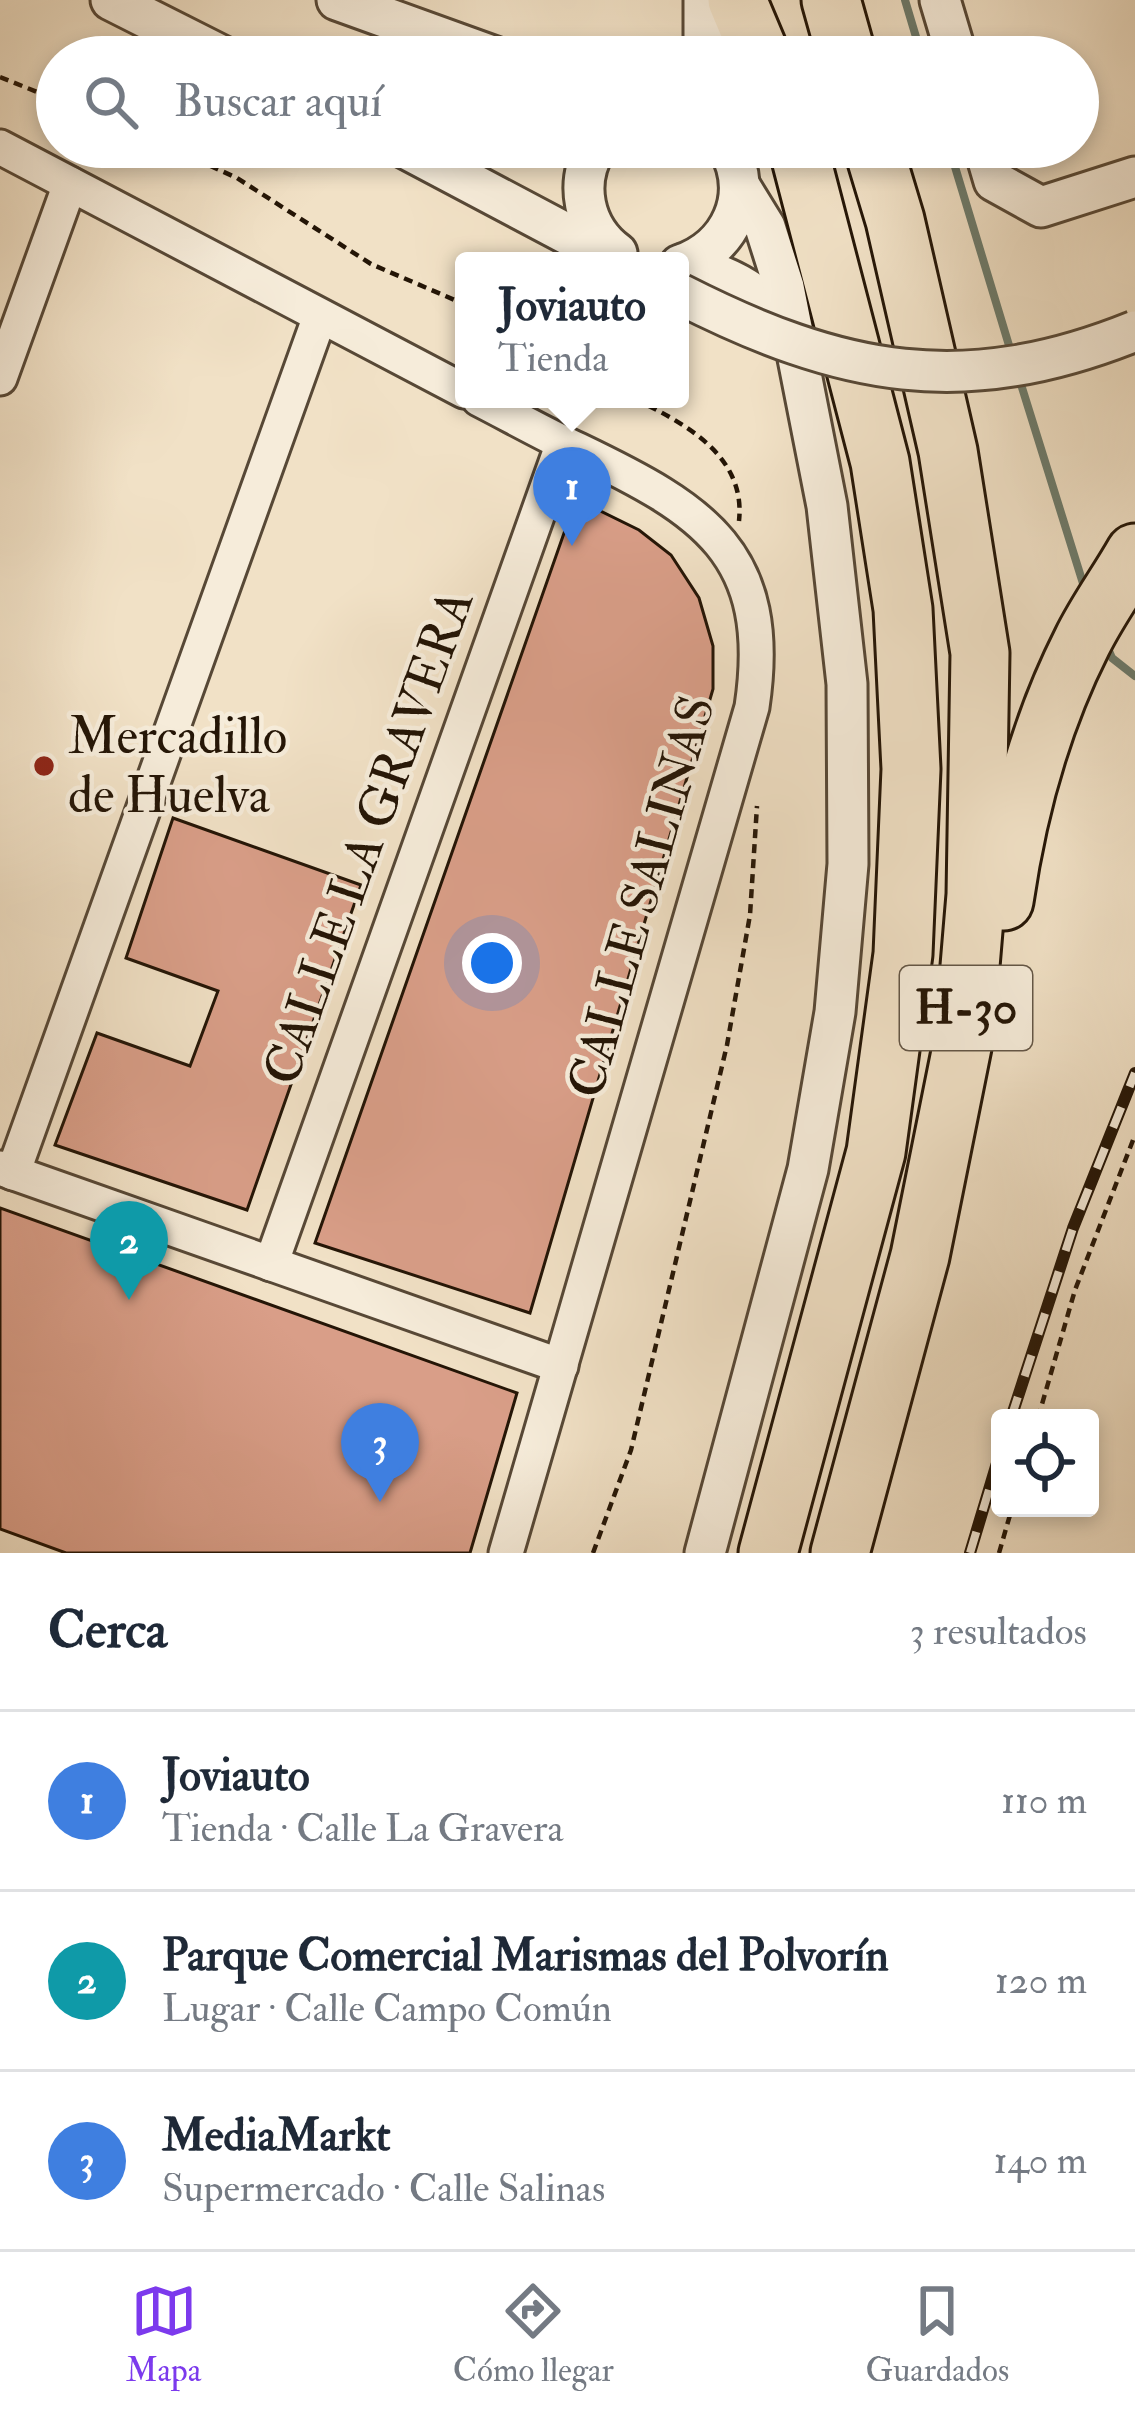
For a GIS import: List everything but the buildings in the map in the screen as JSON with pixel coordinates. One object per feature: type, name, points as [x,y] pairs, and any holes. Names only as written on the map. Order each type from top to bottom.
[{"type":"highway","points":[[736,0],[752,36]]},
{"type":"highway","points":[[756,0],[766,36]]},
{"type":"highway","points":[[831,0],[842,36]]},
{"type":"highway","name":"H-30","points":[[768,1553],[876,1152],[903,954],[911,769],[903,609],[880,462],[803,168]]},
{"type":"highway","name":"H-30","points":[[840,1553],[920,1256],[964,1036],[976,896],[980,652],[948,451],[879,168]]},
{"type":"highway","points":[[964,1036],[995,957],[1011,852],[1030,772],[1110,595]]},
{"type":"street","points":[[110,0],[182,36]]},
{"type":"street","points":[[337,0],[437,36]]},
{"type":"street","points":[[704,0],[704,36]]},
{"type":"street","points":[[940,0],[951,36]]},
{"type":"street","points":[[0,147],[36,166]]},
{"type":"street","points":[[40,168],[455,386]]},
{"type":"street","points":[[444,168],[601,252]]},
{"type":"street","points":[[586,168],[586,213],[608,247],[617,252]]},
{"type":"street","points":[[705,1553],[808,1169],[835,1012],[848,864],[847,684],[826,506],[796,345],[765,227],[735,168]]},
{"type":"street","points":[[990,168],[994,181],[1041,207],[1135,177]]},
{"type":"street","points":[[0,377],[70,184]]},
{"type":"street","points":[[689,267],[730,227],[741,188]]},
{"type":"street","points":[[689,274],[720,273],[751,290],[778,314],[796,345]]},
{"type":"street","points":[[689,280],[748,328],[810,352],[861,364],[965,372],[1023,367],[1079,353],[1135,331]]},
{"type":"street","points":[[320,316],[7,1171],[561,1366]]},
{"type":"street","name":"CALLE SALINAS","points":[[496,408],[652,485],[689,509],[719,541],[742,578],[755,620],[758,664],[752,706],[506,1553]]},
{"type":"street","name":"CALLE LA GRAVERA","points":[[271,1264],[563,443]]},
{"type":"path","points":[[0,77],[36,92]]},
{"type":"path","points":[[215,168],[371,264],[455,300]]},
{"type":"path","points":[[653,408],[681,422],[735,476],[741,518],[731,537]]},
{"type":"path","points":[[593,1553],[632,1450],[727,1045],[750,915],[757,804]]},
{"type":"path","points":[[1041,1409],[1075,1290],[1135,1135]]},
{"type":"path","points":[[999,1553],[1009,1517]]},
{"type":"waterway","points":[[905,0],[916,36]]},
{"type":"waterway","points":[[955,168],[1011,352]]},
{"type":"waterway","points":[[1019,378],[1086,593]]},
{"type":"waterway","points":[[1107,646],[1112,658],[1135,676]]},
{"type":"railway","points":[[1014,1409],[1073,1228],[1135,1073]]},
{"type":"railway","points":[[970,1553],[991,1483]]},
{"type":"place","name":"Joviauto","points":[[572,546]]},
{"type":"place","name":"Mercadillo de Huelva","points":[[44,766]]},
{"type":"place","name":"Parque Comercial Marismas del Polvorín","points":[[129,1300]]},
{"type":"place","name":"MediaMarkt","points":[[380,1502]]}]
